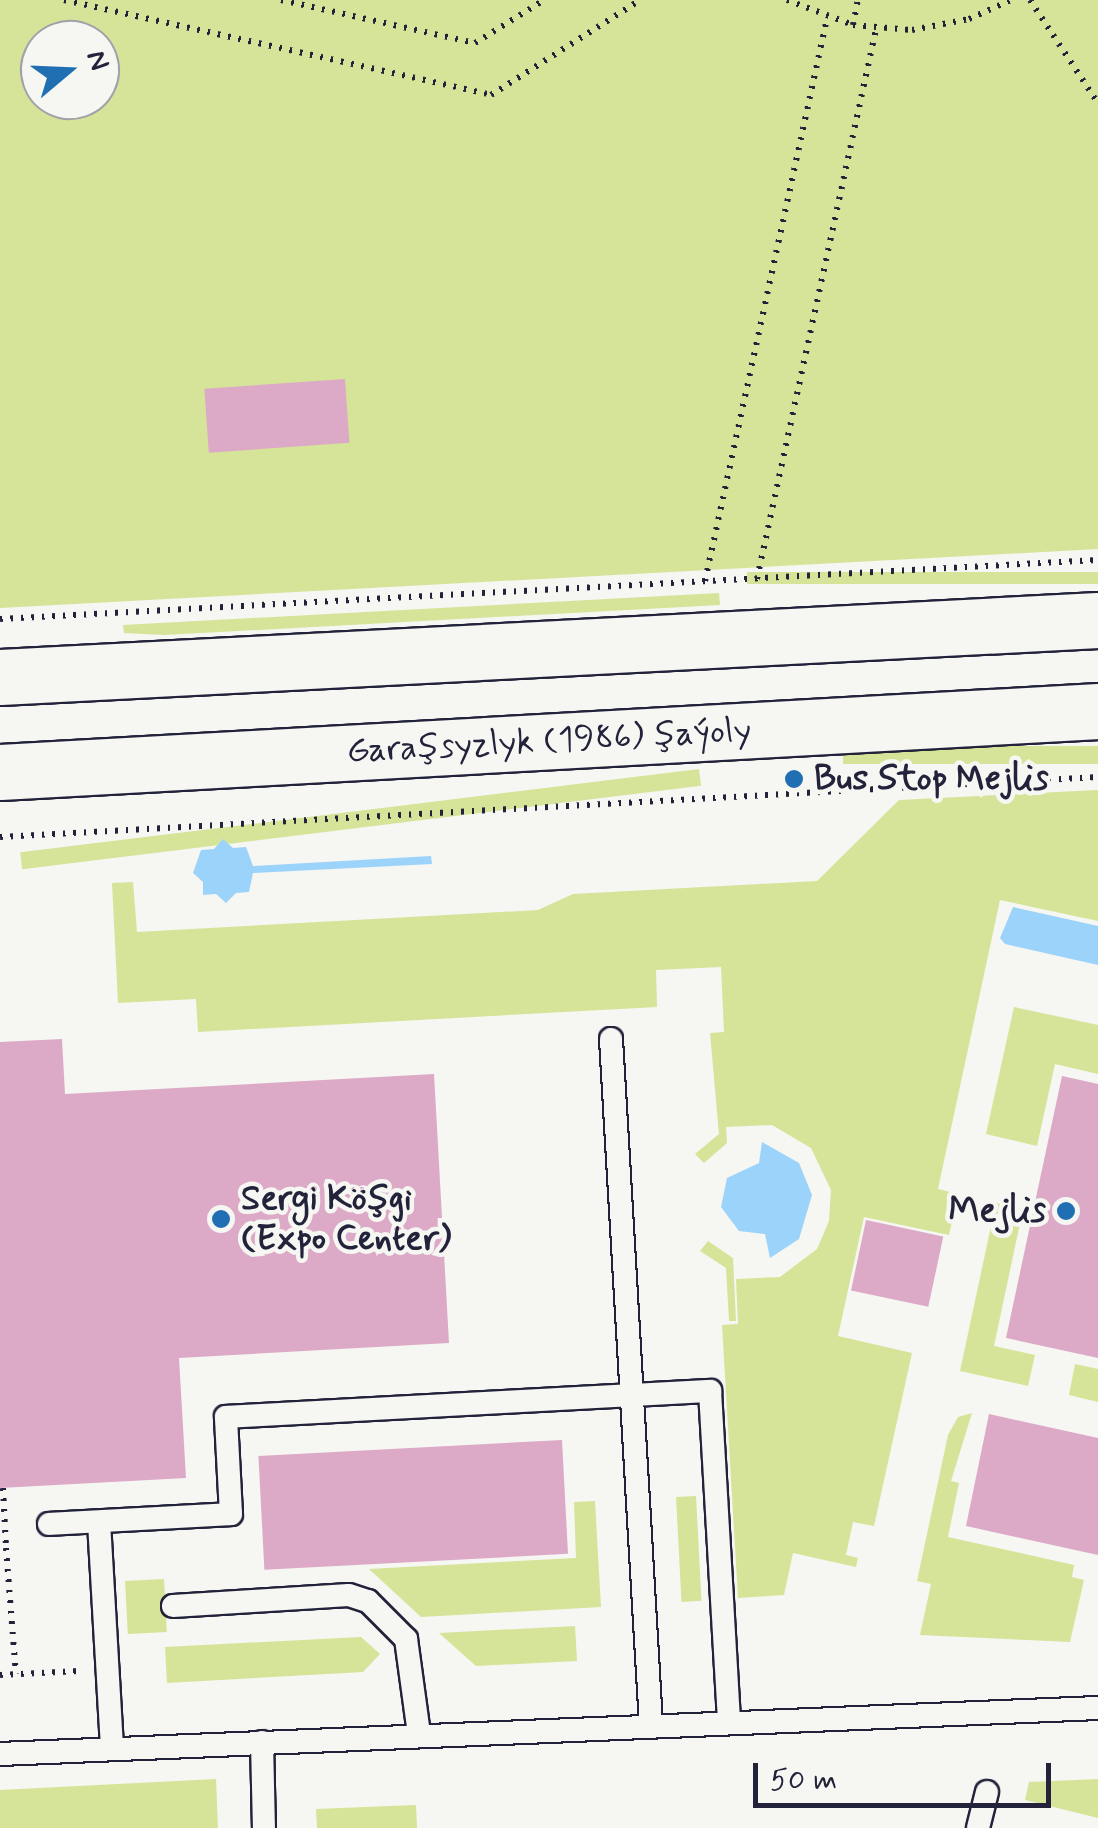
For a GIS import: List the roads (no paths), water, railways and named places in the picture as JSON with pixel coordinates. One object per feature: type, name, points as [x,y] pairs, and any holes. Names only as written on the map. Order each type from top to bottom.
[{"type":"main road","points":[[0,677],[1098,620]]},
{"type":"main road","name":"Garaşsyzlyk (1986) şaýoly","points":[[0,772],[1098,710]]},
{"type":"lane","points":[[611,1039],[650,1724]]},
{"type":"lane","points":[[49,1524],[231,1514],[226,1418],[710,1391],[729,1721]]},
{"type":"lane","points":[[98,1522],[112,1748]]},
{"type":"lane","points":[[173,1606],[349,1595],[368,1601],[406,1638],[418,1734]]},
{"type":"lane","points":[[0,1754],[1098,1708]]},
{"type":"lane","points":[[262,1742],[264,1828]]},
{"type":"lane","points":[[978,1828],[987,1792]]},
{"type":"water","points":[[223,839],[233,848],[246,847],[253,866],[431,856],[432,864],[253,873],[249,892],[236,893],[226,903],[216,894],[203,895],[203,882],[193,873],[201,850],[214,849]]},
{"type":"water","points":[[1013,907],[1098,926],[1098,965],[1005,944],[1000,938]]},
{"type":"water","points":[[762,1142],[799,1163],[812,1195],[799,1239],[770,1258],[765,1234],[739,1231],[721,1207],[727,1178],[759,1163]]},
{"type":"place","name":"Bus Stop Mejlis","points":[[794,779]]},
{"type":"place","name":"Mejlis","points":[[1066,1211]]},
{"type":"place","name":"Sergi Köşgi (Expo Center)","points":[[221,1219]]}]
